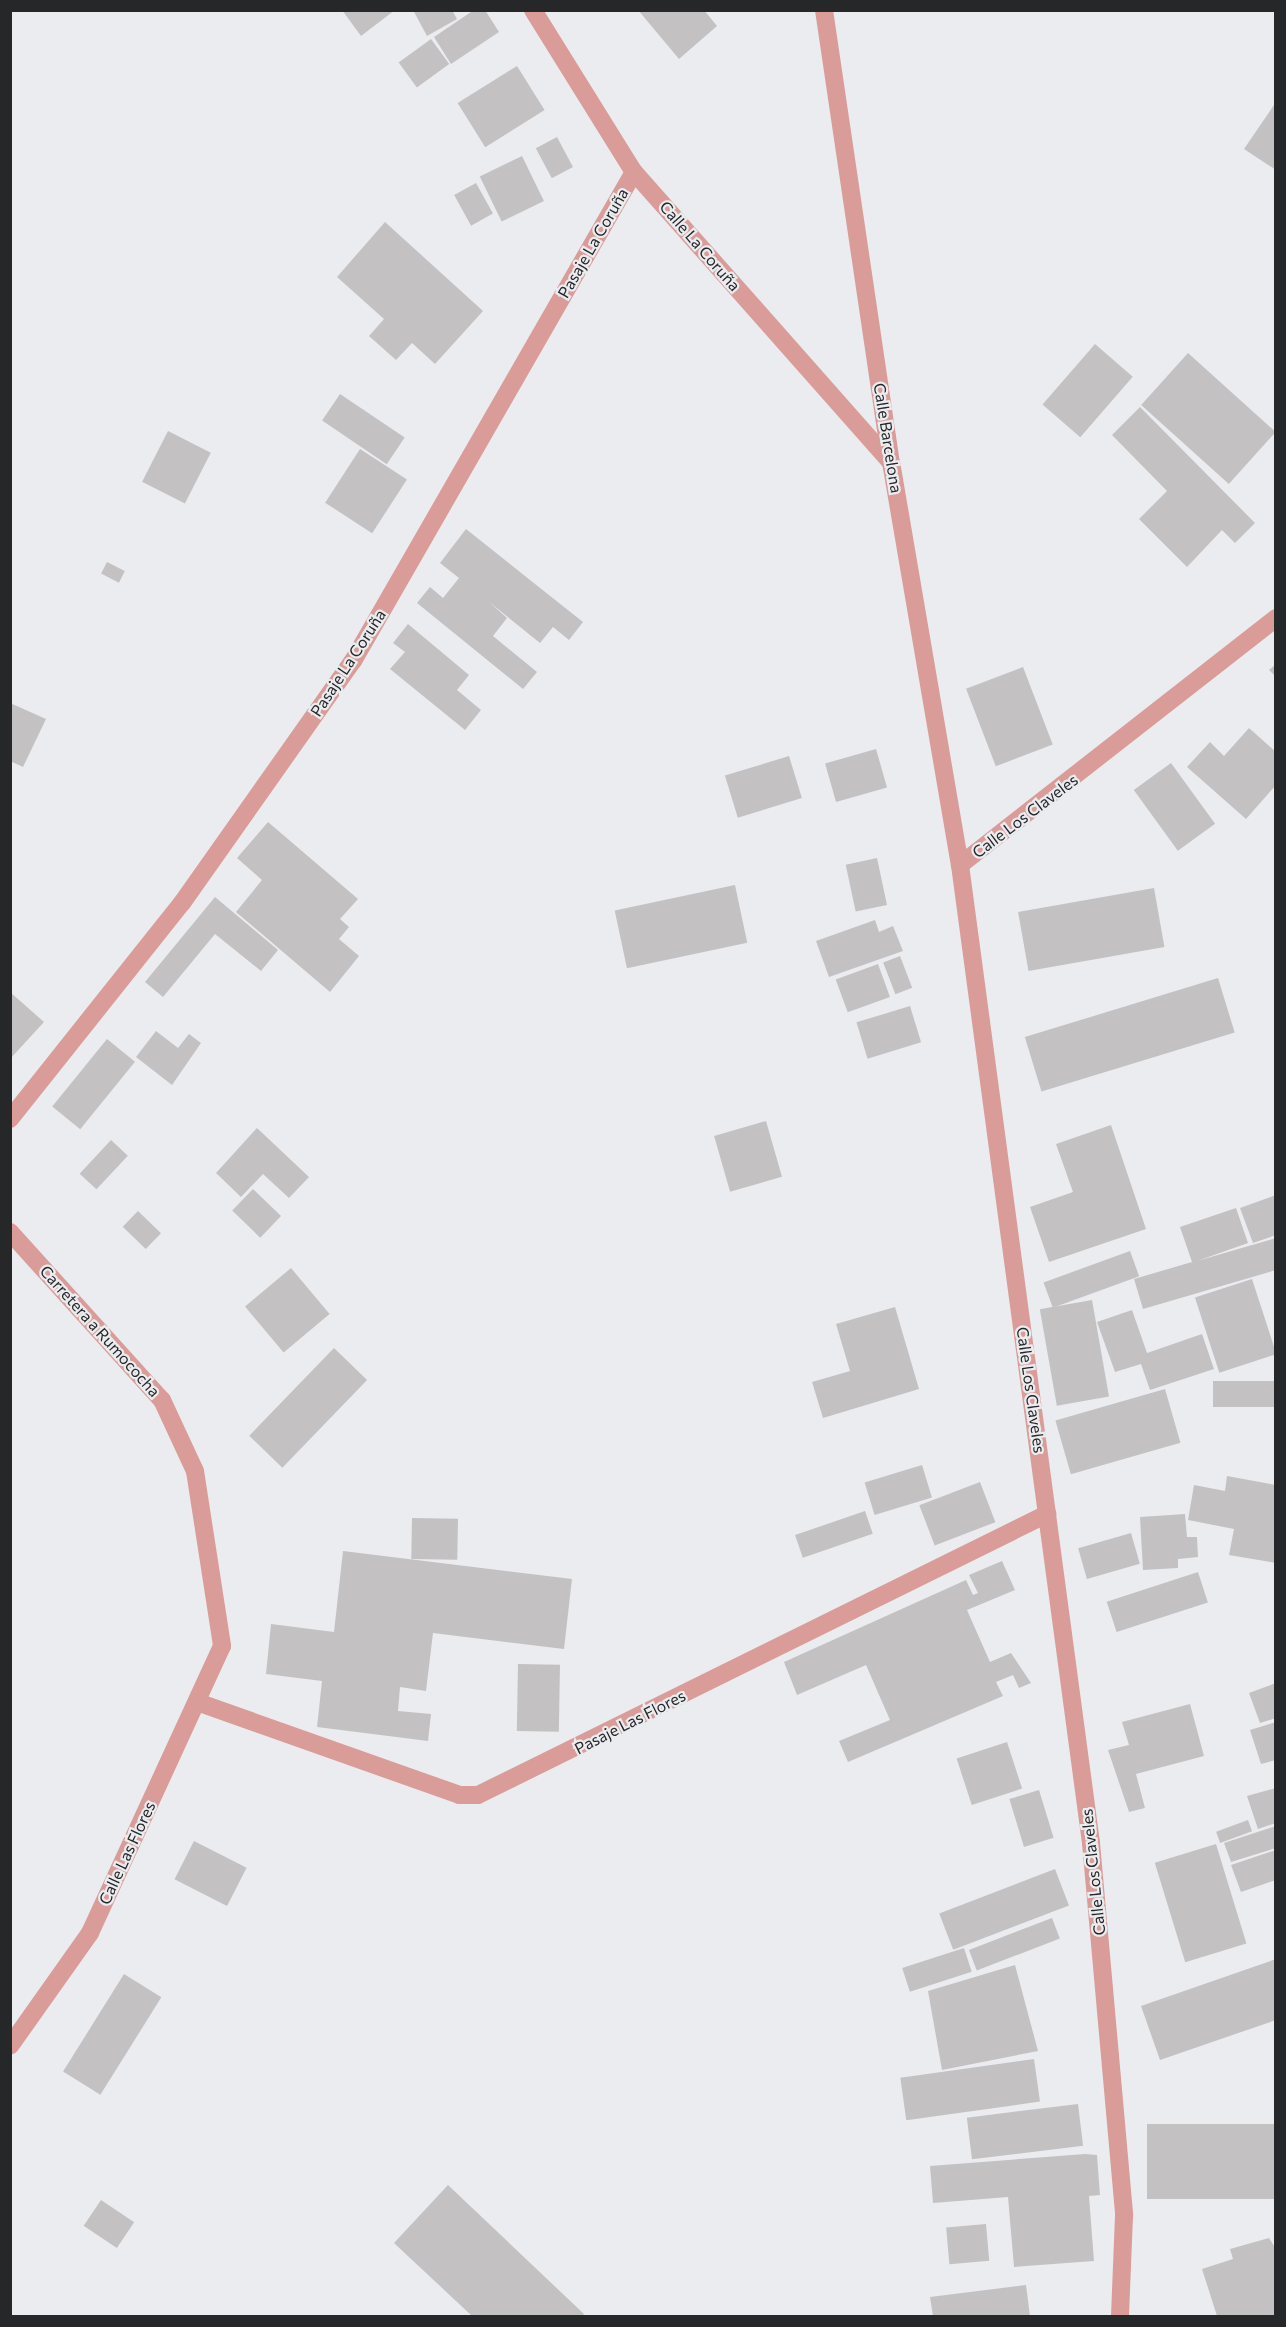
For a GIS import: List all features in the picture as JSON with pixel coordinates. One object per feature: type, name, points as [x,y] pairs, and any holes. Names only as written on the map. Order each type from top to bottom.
[{"type":"street","name":"Calle La Coruña","points":[[533,10],[634,172],[891,462]]},
{"type":"street","name":"Calle Barcelona","points":[[824,10],[891,462],[960,865]]},
{"type":"street","name":"Pasaje La Coruña","points":[[10,1119],[182,903],[353,661],[634,172]]},
{"type":"street","name":"Calle Los Claveles","points":[[1120,2316],[1124,2216],[1091,1843],[960,865],[1275,618]]},
{"type":"street","name":"Carretera a Rumococha","points":[[10,1232],[162,1400],[195,1471],[222,1646]]},
{"type":"street","name":"Pasaje Las Flores","points":[[196,1702],[459,1795],[478,1795],[1047,1514]]},
{"type":"street","name":"Calle Las Flores","points":[[10,2046],[90,1933],[222,1646]]},
{"type":"building","points":[[342,10],[395,10],[361,36]]},
{"type":"building","points":[[413,10],[452,10],[457,19],[427,36]]},
{"type":"building","points":[[474,10],[485,10],[499,32],[451,64],[434,37]]},
{"type":"building","points":[[638,10],[704,10],[717,26],[679,59]]},
{"type":"building","points":[[431,39],[449,64],[417,88],[399,63]]},
{"type":"building","points":[[517,66],[545,110],[485,147],[458,103]]},
{"type":"building","points":[[1276,102],[1276,170],[1244,149]]},
{"type":"building","points":[[557,137],[573,167],[552,178],[536,148]]},
{"type":"building","points":[[522,156],[544,201],[502,222],[480,177]]},
{"type":"building","points":[[476,183],[493,214],[471,226],[454,195]]},
{"type":"building","points":[[385,222],[483,311],[435,364],[412,343],[396,360],[369,336],[384,319],[337,277]]},
{"type":"building","points":[[1095,344],[1133,377],[1080,437],[1043,404]]},
{"type":"building","points":[[1188,353],[1276,432],[1229,484],[1141,405]]},
{"type":"building","points":[[340,394],[405,438],[387,464],[322,421]]},
{"type":"building","points":[[1140,407],[1255,523],[1235,543],[1222,530],[1187,567],[1139,519],[1167,491],[1112,435]]},
{"type":"building","points":[[168,431],[211,453],[185,504],[142,482]]},
{"type":"building","points":[[360,449],[407,479],[372,533],[325,503]]},
{"type":"building","points":[[466,529],[583,622],[569,640],[553,627],[540,643],[488,601],[507,618],[493,636],[537,672],[523,689],[417,603],[430,587],[443,598],[459,578],[440,563]]},
{"type":"building","points":[[107,562],[125,571],[119,583],[101,574]]},
{"type":"building","points":[[408,624],[469,675],[457,690],[481,710],[465,730],[390,669],[405,652],[393,643]]},
{"type":"building","points":[[1276,664],[1276,677],[1269,670]]},
{"type":"building","points":[[1023,667],[1053,744],[996,766],[966,689]]},
{"type":"building","points":[[10,703],[46,719],[23,767],[10,761]]},
{"type":"building","points":[[1249,728],[1276,752],[1276,785],[1246,819],[1187,767],[1210,742],[1224,756]]},
{"type":"building","points":[[876,749],[887,787],[836,802],[825,764]]},
{"type":"building","points":[[789,756],[802,798],[738,818],[725,776]]},
{"type":"building","points":[[1171,763],[1215,824],[1178,851],[1134,790]]},
{"type":"building","points":[[268,822],[358,899],[340,919],[349,927],[339,939],[359,956],[330,992],[236,912],[262,880],[237,858]]},
{"type":"building","points":[[877,858],[887,905],[856,912],[846,865]]},
{"type":"building","points":[[735,885],[747,943],[627,968],[615,911]]},
{"type":"building","points":[[1154,888],[1164,947],[1029,971],[1018,912]]},
{"type":"building","points":[[215,897],[278,950],[261,971],[215,934],[163,997],[145,982]]},
{"type":"building","points":[[875,920],[879,932],[893,926],[903,951],[829,977],[816,941]]},
{"type":"building","points":[[900,956],[912,988],[895,994],[883,962]]},
{"type":"building","points":[[878,964],[890,997],[848,1012],[836,979]]},
{"type":"building","points":[[1218,978],[1235,1033],[1041,1092],[1025,1037]]},
{"type":"building","points":[[10,992],[44,1022],[10,1059]]},
{"type":"building","points":[[910,1006],[921,1042],[868,1059],[856,1022]]},
{"type":"building","points":[[156,1031],[178,1048],[189,1034],[201,1043],[172,1085],[136,1057]]},
{"type":"building","points":[[107,1039],[135,1062],[80,1129],[52,1107]]},
{"type":"building","points":[[766,1121],[782,1177],[730,1192],[714,1136]]},
{"type":"building","points":[[1111,1125],[1146,1229],[1049,1262],[1030,1207],[1073,1192],[1056,1144]]},
{"type":"building","points":[[257,1128],[309,1177],[289,1198],[263,1174],[241,1197],[216,1173]]},
{"type":"building","points":[[111,1140],[128,1156],[96,1189],[80,1174]]},
{"type":"building","points":[[253,1189],[281,1216],[260,1238],[232,1211]]},
{"type":"building","points":[[1276,1195],[1276,1235],[1253,1243],[1240,1208]]},
{"type":"building","points":[[1236,1208],[1248,1243],[1197,1261],[1276,1238],[1276,1270],[1143,1309],[1134,1279],[1192,1262],[1180,1227]]},
{"type":"building","points":[[138,1211],[161,1233],[146,1249],[123,1227]]},
{"type":"building","points":[[1130,1251],[1139,1276],[1053,1308],[1044,1282]]},
{"type":"building","points":[[291,1268],[330,1314],[284,1353],[245,1307]]},
{"type":"building","points":[[1252,1279],[1276,1354],[1219,1373],[1195,1298]]},
{"type":"building","points":[[1092,1300],[1109,1397],[1057,1406],[1040,1309]]},
{"type":"building","points":[[895,1307],[919,1389],[823,1418],[812,1382],[850,1371],[836,1324]]},
{"type":"building","points":[[1132,1310],[1147,1353],[1202,1334],[1214,1369],[1150,1390],[1141,1364],[1115,1372],[1097,1322]]},
{"type":"building","points":[[334,1348],[367,1380],[282,1468],[249,1436]]},
{"type":"building","points":[[1213,1381],[1276,1381],[1276,1407],[1213,1407]]},
{"type":"building","points":[[1165,1389],[1180,1443],[1071,1474],[1055,1420]]},
{"type":"building","points":[[922,1465],[932,1498],[875,1515],[865,1483]]},
{"type":"building","points":[[1227,1476],[1276,1485],[1276,1563],[1229,1555],[1234,1529],[1188,1520],[1194,1485],[1225,1491]]},
{"type":"building","points":[[980,1482],[995,1522],[935,1545],[919,1505]]},
{"type":"building","points":[[865,1511],[873,1534],[803,1558],[795,1535]]},
{"type":"building","points":[[1185,1514],[1187,1537],[1197,1537],[1198,1557],[1178,1559],[1178,1568],[1143,1570],[1140,1517]]},
{"type":"building","points":[[412,1518],[458,1519],[457,1560],[411,1559]]},
{"type":"building","points":[[1131,1533],[1140,1564],[1087,1579],[1078,1548]]},
{"type":"building","points":[[343,1551],[572,1579],[564,1649],[433,1633],[426,1691],[400,1687],[398,1711],[431,1714],[428,1741],[317,1727],[322,1681],[266,1674],[271,1624],[334,1632]]},
{"type":"building","points":[[1002,1561],[1015,1590],[967,1610],[990,1662],[1011,1653],[1031,1683],[1019,1688],[1013,1675],[996,1682],[1003,1696],[848,1762],[839,1741],[890,1720],[866,1665],[797,1695],[784,1662],[966,1580],[973,1595],[978,1593],[969,1575]]},
{"type":"building","points":[[1198,1572],[1208,1602],[1117,1632],[1107,1602]]},
{"type":"building","points":[[518,1664],[560,1665],[559,1732],[517,1731]]},
{"type":"building","points":[[1276,1683],[1276,1718],[1260,1723],[1249,1693]]},
{"type":"building","points":[[1190,1704],[1204,1756],[1136,1774],[1145,1808],[1129,1812],[1108,1750],[1129,1745],[1122,1722]]},
{"type":"building","points":[[1276,1722],[1276,1760],[1261,1764],[1250,1730]]},
{"type":"building","points":[[1007,1742],[1022,1789],[972,1805],[957,1758]]},
{"type":"building","points":[[1276,1788],[1276,1823],[1258,1829],[1247,1796]]},
{"type":"building","points":[[1039,1790],[1054,1838],[1024,1847],[1009,1799]]},
{"type":"building","points":[[1248,1820],[1252,1831],[1220,1843],[1216,1832]]},
{"type":"building","points":[[1276,1826],[1276,1848],[1231,1862],[1224,1843]]},
{"type":"building","points":[[194,1841],[247,1868],[227,1906],[174,1879]]},
{"type":"building","points":[[1216,1844],[1246,1943],[1185,1962],[1155,1863]]},
{"type":"building","points":[[1276,1850],[1276,1880],[1241,1892],[1231,1865]]},
{"type":"building","points":[[1055,1869],[1069,1905],[953,1950],[939,1913]]},
{"type":"building","points":[[1052,1918],[1060,1939],[977,1970],[969,1950]]},
{"type":"building","points":[[964,1948],[972,1972],[910,1992],[902,1968]]},
{"type":"building","points":[[1276,1959],[1276,2020],[1160,2060],[1141,2006]]},
{"type":"building","points":[[1015,1965],[1038,2051],[942,2070],[928,1991]]},
{"type":"building","points":[[124,1974],[161,1997],[100,2095],[63,2072]]},
{"type":"building","points":[[1034,2059],[1040,2102],[906,2120],[900,2078]]},
{"type":"building","points":[[1078,2104],[1083,2146],[972,2159],[967,2118]]},
{"type":"building","points":[[1147,2124],[1276,2124],[1276,2199],[1147,2199]]},
{"type":"building","points":[[1097,2155],[1100,2195],[1089,2196],[1094,2261],[1014,2267],[1008,2197],[933,2203],[930,2166]]},
{"type":"building","points":[[448,2185],[584,2314],[582,2316],[472,2316],[394,2243]]},
{"type":"building","points":[[101,2200],[134,2222],[117,2248],[84,2226]]},
{"type":"building","points":[[986,2224],[989,2261],[949,2264],[946,2227]]},
{"type":"building","points":[[1269,2238],[1276,2249],[1276,2316],[1217,2316],[1202,2269],[1233,2259],[1230,2249]]},
{"type":"building","points":[[1026,2285],[1030,2316],[933,2316],[930,2297]]}]
